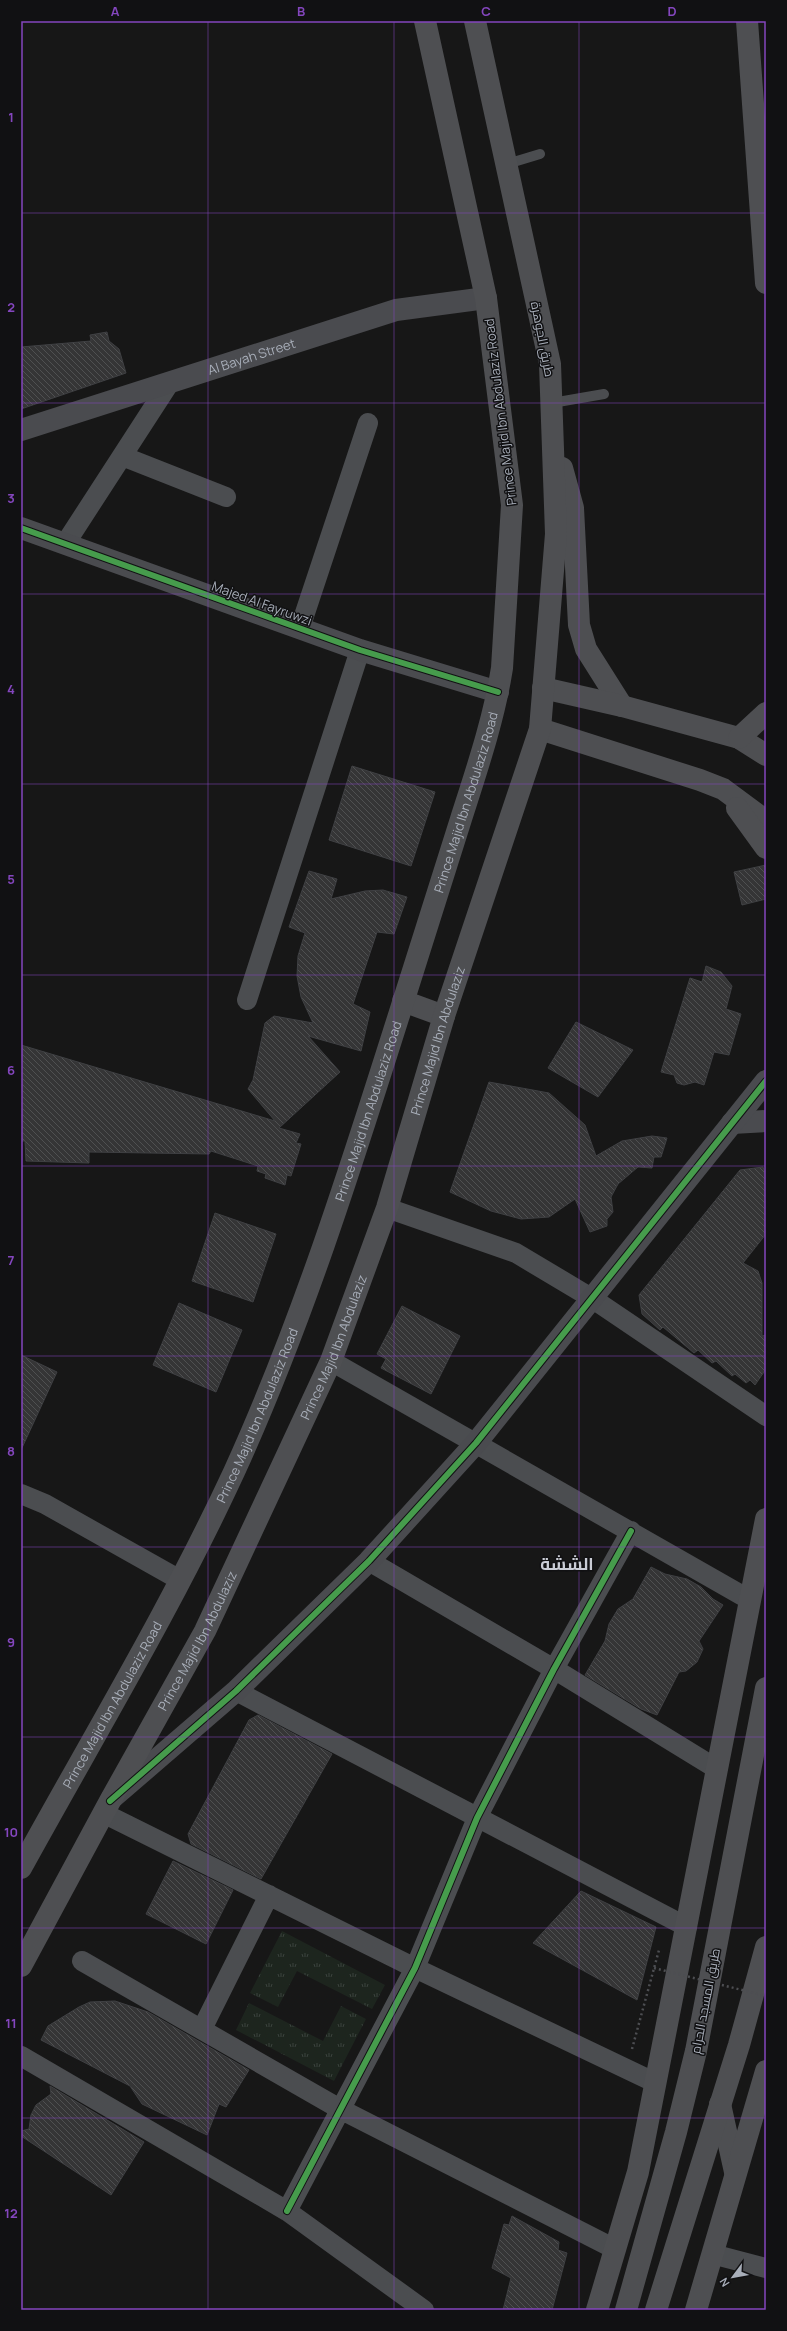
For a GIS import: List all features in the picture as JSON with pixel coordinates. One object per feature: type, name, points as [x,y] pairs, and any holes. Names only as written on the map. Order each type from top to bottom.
[{"type":"main road","points":[[425,21],[486,298]]},
{"type":"main road","name":"طريق الجوهرة","points":[[475,21],[550,364],[554,438],[556,534],[543,688]]},
{"type":"main road","points":[[748,21],[766,283]]},
{"type":"main road","name":"Prince Majid Ibn Abdulaziz Road","points":[[21,1868],[180,1580],[234,1471],[287,1345],[325,1237],[404,1000],[482,754],[498,692],[502,662],[512,505],[486,298]]},
{"type":"main road","points":[[554,438],[573,508],[579,625],[586,648],[622,706]]},
{"type":"main road","points":[[543,688],[622,706],[739,738],[766,755]]},
{"type":"main road","name":"Prince Majid Ibn Abdulaziz","points":[[21,1966],[205,1631],[331,1361],[387,1208],[444,1016],[540,729],[543,688]]},
{"type":"main road","points":[[739,738],[766,713]]},
{"type":"main road","points":[[540,729],[700,780],[723,789],[766,821]]},
{"type":"main road","points":[[723,789],[766,848]]},
{"type":"main road","points":[[404,1000],[444,1016]]},
{"type":"main road","points":[[597,2310],[636,2182],[750,1600],[761,1576],[766,1519]]},
{"type":"main road","name":"طريق المسجد الحرام","points":[[626,2310],[676,2132],[696,2051],[766,1688]]},
{"type":"main road","points":[[656,2310],[720,2103],[766,1947]]},
{"type":"main road","points":[[696,2310],[765,2075]]},
{"type":"main road","points":[[720,2103],[735,2175]]},
{"type":"main road","points":[[636,2182],[676,2132]]},
{"type":"street","name":"Al Bayah Street","points":[[21,430],[396,310],[486,298]]},
{"type":"street","points":[[65,544],[170,382]]},
{"type":"street","points":[[300,628],[368,423]]},
{"type":"street","points":[[122,456],[226,497]]},
{"type":"street","name":"Majed Al Fayruwzi","points":[[21,528],[360,650],[498,692]]},
{"type":"street","points":[[247,1000],[360,650]]},
{"type":"street","points":[[656,2083],[415,1968],[269,1895],[107,1807],[236,1691],[369,1561],[476,1443],[766,1081]]},
{"type":"street","points":[[732,1122],[766,1121]]},
{"type":"street","points":[[387,1208],[516,1253],[592,1299],[766,1416]]},
{"type":"street","points":[[331,1361],[750,1600]]},
{"type":"street","points":[[21,1494],[44,1504],[180,1580]]},
{"type":"street","points":[[287,2211],[415,1968],[478,1818],[554,1669],[631,1531]]},
{"type":"street","points":[[369,1561],[554,1669],[717,1769]]},
{"type":"street","points":[[236,1691],[687,1927]]},
{"type":"street","points":[[202,2028],[269,1895]]},
{"type":"street","points":[[82,1961],[202,2028],[340,2109],[615,2249]]},
{"type":"street","points":[[21,2056],[287,2211],[424,2310]]},
{"type":"street","points":[[712,2254],[766,2268]]},
{"type":"lane","points":[[507,164],[540,154]]},
{"type":"lane","points":[[552,403],[604,394]]},
{"type":"path","points":[[627,2069],[667,1916]]},
{"type":"path","points":[[654,1968],[766,1996]]},
{"type":"green space","points":[[282,1931],[385,1985],[372,2009],[297,1971],[278,2007],[250,1993]]},
{"type":"green space","points":[[249,2003],[323,2041],[341,2006],[366,2019],[334,2081],[236,2030]]},
{"type":"building","points":[[107,332],[109,341],[119,349],[126,373],[21,409],[21,347],[91,341],[90,335]]},
{"type":"building","points":[[352,766],[435,792],[411,866],[329,840]]},
{"type":"building","points":[[766,865],[766,899],[742,905],[734,872]]},
{"type":"building","points":[[309,871],[337,879],[331,899],[365,891],[383,890],[407,897],[394,934],[377,932],[353,1004],[370,1012],[361,1051],[308,1036],[340,1072],[279,1128],[300,1134],[296,1143],[301,1144],[291,1176],[287,1175],[285,1185],[265,1178],[266,1174],[257,1171],[258,1166],[211,1151],[209,1154],[89,1152],[89,1163],[26,1161],[25,1141],[21,1141],[21,1045],[275,1121],[248,1089],[253,1080],[265,1023],[274,1016],[313,1023],[301,997],[297,976],[298,956],[305,933],[289,927]]},
{"type":"building","points":[[706,966],[721,972],[732,986],[726,1009],[741,1014],[729,1055],[714,1052],[704,1085],[695,1082],[684,1085],[677,1083],[674,1075],[661,1072],[690,978],[702,982]]},
{"type":"building","points":[[576,1022],[633,1050],[598,1097],[548,1068]]},
{"type":"building","points":[[489,1082],[549,1093],[585,1125],[596,1156],[622,1141],[652,1136],[667,1138],[661,1157],[654,1157],[652,1168],[638,1167],[618,1184],[611,1197],[613,1212],[607,1219],[607,1226],[590,1232],[575,1199],[549,1217],[521,1219],[491,1211],[450,1192]]},
{"type":"building","points":[[763,1167],[766,1176],[766,1234],[743,1263],[758,1271],[762,1283],[762,1336],[766,1335],[766,1369],[755,1385],[750,1380],[746,1383],[735,1374],[732,1376],[716,1361],[712,1363],[698,1350],[694,1353],[663,1327],[660,1330],[642,1314],[639,1295],[740,1170]]},
{"type":"building","points":[[215,1213],[276,1234],[253,1302],[192,1281]]},
{"type":"building","points":[[179,1303],[242,1330],[216,1392],[153,1365]]},
{"type":"building","points":[[402,1306],[460,1336],[431,1394],[381,1368],[386,1359],[377,1354]]},
{"type":"building","points":[[21,1355],[57,1372],[21,1450]]},
{"type":"building","points":[[651,1567],[665,1574],[687,1579],[701,1587],[713,1599],[723,1605],[699,1641],[703,1649],[697,1662],[686,1671],[679,1672],[657,1715],[641,1709],[585,1675],[605,1641],[609,1624],[618,1609],[633,1599]]},
{"type":"building","points":[[258,1715],[332,1754],[261,1879],[191,1844],[188,1834],[249,1720]]},
{"type":"building","points":[[173,1861],[233,1890],[206,1944],[146,1914]]},
{"type":"building","points":[[581,1891],[656,1927],[637,2000],[533,1943]]},
{"type":"building","points":[[115,2001],[148,2012],[249,2070],[226,2107],[219,2104],[207,2135],[142,2104],[130,2086],[41,2040],[48,2026],[79,2007],[90,2002]]},
{"type":"building","points":[[50,2086],[144,2142],[111,2195],[21,2136],[21,2131],[29,2129],[31,2115],[36,2105],[51,2094]]},
{"type":"building","points":[[512,2216],[559,2242],[558,2250],[567,2253],[552,2310],[503,2310],[511,2278],[492,2268],[504,2224],[509,2225]]},
{"type":"cycle path","points":[[21,528],[360,650],[498,692]]},
{"type":"cycle path","points":[[110,1801],[236,1691],[369,1561],[476,1443],[766,1081]]},
{"type":"cycle path","points":[[287,2211],[415,1968],[477,1818],[554,1669],[631,1531]]},
{"type":"district","name":"الششة","points":[[567,1563]]}]
